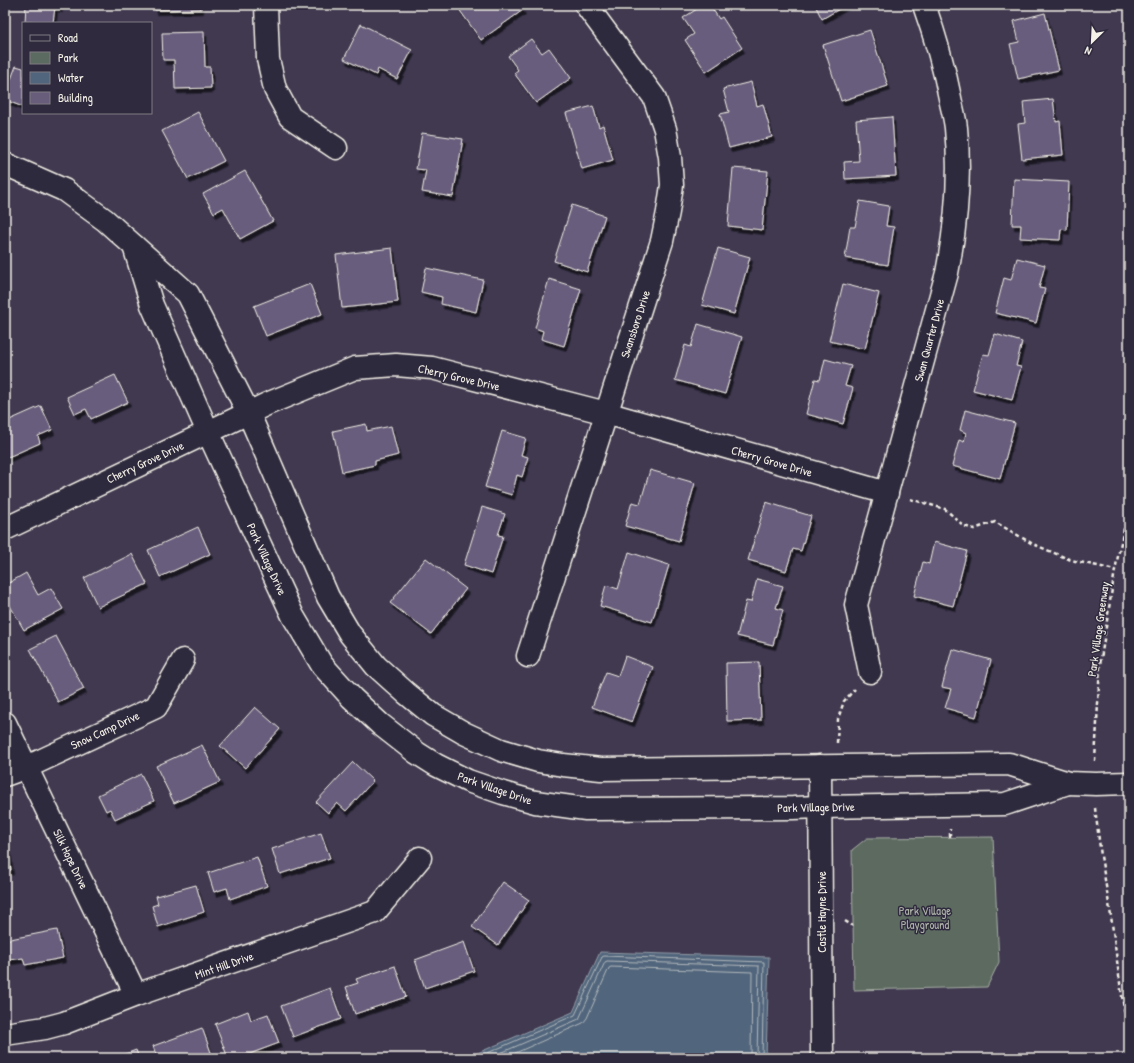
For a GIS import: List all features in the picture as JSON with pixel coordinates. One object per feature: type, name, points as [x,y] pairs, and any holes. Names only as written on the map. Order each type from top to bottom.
[{"type":"street","points":[[266,5],[268,59],[276,89],[290,117],[336,148]]},
{"type":"street","name":"Swansboro Drive","points":[[528,656],[662,241],[672,185],[670,157],[665,129],[654,97],[586,5]]},
{"type":"street","name":"Swan Quarter Drive","points":[[870,672],[856,605],[947,273],[954,238],[957,202],[958,165],[956,127],[944,72],[924,5]]},
{"type":"street","name":"Park Village Drive","points":[[5,164],[64,190],[105,220],[188,294],[248,412],[328,597],[346,628],[376,666],[406,693],[433,714],[464,733],[501,750],[538,761],[601,769],[1009,764],[1068,783],[1129,783]]},
{"type":"street","name":"Park Village Drive","points":[[134,246],[152,305],[208,432],[293,616],[322,665],[352,698],[380,724],[417,753],[436,765],[468,781],[503,793],[535,802],[586,809],[793,808],[1005,804],[1068,783]]},
{"type":"street","name":"Cherry Grove Drive","points":[[5,529],[248,412],[355,368],[396,365],[432,368],[606,413],[887,493]]},
{"type":"street","name":"Snow Camp Drive","points":[[5,775],[27,767],[156,707],[183,660]]},
{"type":"street","name":"Silk Hope Drive","points":[[5,723],[136,995]]},
{"type":"street","name":"Castle Hayne Drive","points":[[820,766],[822,1058]]},
{"type":"street","name":"Mint Hill Drive","points":[[5,1034],[45,1028],[64,1023],[136,995],[375,912],[420,858]]},
{"type":"path","points":[[887,493],[945,509],[964,526],[974,529],[995,522],[1033,544],[1071,560],[1116,570]]},
{"type":"path","name":"Park Village Greenway","points":[[1095,756],[1099,707],[1100,665],[1116,570],[1129,506]]},
{"type":"path","points":[[837,745],[838,719],[844,701],[870,672]]},
{"type":"path","points":[[1095,812],[1112,916],[1129,1041]]},
{"type":"path","points":[[950,824],[950,837]]},
{"type":"green space","name":"Park Village Playground","points":[[993,837],[999,962],[987,987],[854,990],[852,850],[867,838]]},
{"type":"water","points":[[600,952],[769,957],[766,1058],[466,1058],[573,1012]]},
{"type":"building","points":[[26,5],[60,5],[60,8],[55,7],[53,22],[25,22]]},
{"type":"building","points":[[155,5],[201,5],[201,9],[155,10]]},
{"type":"building","points":[[456,5],[519,5],[523,10],[481,40]]},
{"type":"building","points":[[703,5],[710,5],[719,19],[722,17],[742,48],[706,72],[685,40],[694,34],[683,18]]},
{"type":"building","points":[[815,5],[846,5],[822,19]]},
{"type":"building","points":[[1045,13],[1059,70],[1018,79],[1010,44],[1019,42],[1014,21]]},
{"type":"building","points":[[361,24],[412,50],[397,79],[378,69],[376,75],[344,59]]},
{"type":"building","points":[[870,30],[888,86],[841,101],[823,45]]},
{"type":"building","points":[[204,32],[205,67],[210,67],[211,88],[175,89],[174,60],[163,60],[162,33]]},
{"type":"building","points":[[531,39],[542,53],[549,48],[571,78],[536,103],[514,73],[518,70],[508,56]]},
{"type":"building","points":[[16,66],[22,68],[22,107],[5,100],[5,95]]},
{"type":"building","points":[[751,82],[757,106],[763,104],[772,137],[729,148],[720,114],[729,112],[723,89]]},
{"type":"building","points":[[1053,99],[1056,122],[1060,121],[1063,155],[1022,159],[1018,124],[1025,123],[1023,102]]},
{"type":"building","points":[[593,106],[599,127],[603,125],[613,160],[582,169],[566,113]]},
{"type":"building","points":[[198,112],[224,161],[188,179],[162,131]]},
{"type":"building","points":[[892,117],[896,176],[845,179],[844,162],[859,161],[856,120]]},
{"type":"building","points":[[422,133],[463,139],[453,197],[422,192],[426,170],[416,169]]},
{"type":"building","points":[[733,168],[768,171],[762,230],[728,226]]},
{"type":"building","points":[[245,171],[273,221],[240,239],[223,208],[214,213],[203,194]]},
{"type":"building","points":[[1014,179],[1069,182],[1067,230],[1061,229],[1060,240],[1020,238],[1021,225],[1012,225]]},
{"type":"building","points":[[860,201],[889,206],[886,226],[894,227],[888,265],[845,258],[850,227],[855,227]]},
{"type":"building","points":[[572,205],[605,216],[587,272],[554,261]]},
{"type":"building","points":[[392,248],[398,302],[342,308],[336,255]]},
{"type":"building","points":[[718,248],[750,257],[734,314],[702,305]]},
{"type":"building","points":[[1017,258],[1045,265],[1039,288],[1045,289],[1036,323],[995,313],[1004,278],[1011,280]]},
{"type":"building","points":[[426,268],[483,280],[476,312],[441,304],[442,297],[421,292]]},
{"type":"building","points":[[549,279],[581,289],[564,346],[541,339],[543,331],[535,328]]},
{"type":"building","points":[[310,284],[322,314],[266,336],[254,306]]},
{"type":"building","points":[[843,284],[879,293],[865,349],[829,341]]},
{"type":"building","points":[[698,324],[742,337],[725,394],[675,380],[685,345],[691,347]]},
{"type":"building","points":[[995,334],[1022,342],[1016,366],[1021,367],[1012,400],[973,390],[983,354],[989,355]]},
{"type":"building","points":[[825,359],[851,366],[845,386],[853,388],[843,424],[806,414],[815,379],[820,380]]},
{"type":"building","points":[[115,375],[128,402],[91,419],[86,409],[75,414],[67,397]]},
{"type":"building","points":[[41,406],[52,430],[38,436],[40,443],[6,458],[5,422]]},
{"type":"building","points":[[965,410],[1015,423],[1000,479],[952,466],[959,440],[964,442],[966,433],[960,430]]},
{"type":"building","points":[[366,424],[367,431],[391,426],[398,455],[375,461],[375,465],[342,472],[333,431]]},
{"type":"building","points":[[502,431],[526,438],[521,455],[528,457],[522,477],[517,475],[512,495],[485,487]]},
{"type":"building","points":[[650,470],[695,483],[679,541],[625,526],[632,502],[640,504]]},
{"type":"building","points":[[766,502],[811,516],[801,551],[793,549],[786,571],[748,560]]},
{"type":"building","points":[[482,507],[505,514],[498,535],[503,536],[491,574],[464,565]]},
{"type":"building","points":[[198,527],[210,554],[160,577],[148,550]]},
{"type":"building","points":[[934,542],[967,551],[953,606],[914,596],[923,562],[929,564]]},
{"type":"building","points":[[629,552],[669,565],[652,622],[600,606],[606,585],[618,589]]},
{"type":"building","points":[[132,554],[147,584],[98,607],[84,578]]},
{"type":"building","points":[[426,558],[466,589],[431,634],[390,603]]},
{"type":"building","points":[[26,573],[38,595],[51,588],[63,609],[24,630],[5,597],[5,585]]},
{"type":"building","points":[[757,579],[783,586],[776,608],[783,610],[773,645],[737,636],[746,601],[751,602]]},
{"type":"building","points":[[56,636],[84,689],[58,702],[30,649]]},
{"type":"building","points":[[952,649],[991,660],[976,717],[945,708],[951,689],[942,687]]},
{"type":"building","points":[[625,656],[653,667],[632,722],[592,707],[606,672],[618,676]]},
{"type":"building","points":[[759,662],[761,720],[727,721],[726,663]]},
{"type":"building","points":[[255,707],[280,729],[245,768],[220,746]]},
{"type":"building","points":[[202,745],[220,782],[174,803],[156,766]]},
{"type":"building","points":[[353,762],[373,781],[346,811],[337,803],[328,813],[316,802]]},
{"type":"building","points":[[141,774],[154,801],[115,819],[110,809],[106,811],[98,795]]},
{"type":"building","points":[[321,833],[330,858],[280,874],[272,849]]},
{"type":"building","points":[[5,839],[7,839],[11,870],[5,871]]},
{"type":"building","points":[[257,857],[267,886],[230,899],[227,888],[214,892],[208,873]]},
{"type":"building","points":[[503,882],[529,900],[498,945],[472,927]]},
{"type":"building","points":[[196,885],[204,912],[158,927],[152,906],[158,904],[156,896]]},
{"type":"building","points":[[57,930],[63,958],[25,965],[23,958],[9,960],[5,940]]},
{"type":"building","points":[[464,942],[474,971],[425,988],[415,960]]},
{"type":"building","points":[[395,966],[406,997],[355,1014],[346,987],[358,983],[356,979]]},
{"type":"building","points":[[330,988],[341,1019],[293,1037],[281,1006]]},
{"type":"building","points":[[248,1011],[251,1020],[268,1014],[279,1043],[239,1058],[228,1058],[215,1024]]},
{"type":"building","points":[[202,1028],[213,1058],[157,1058],[153,1046]]},
{"type":"building","points":[[136,1050],[139,1058],[115,1058]]}]
